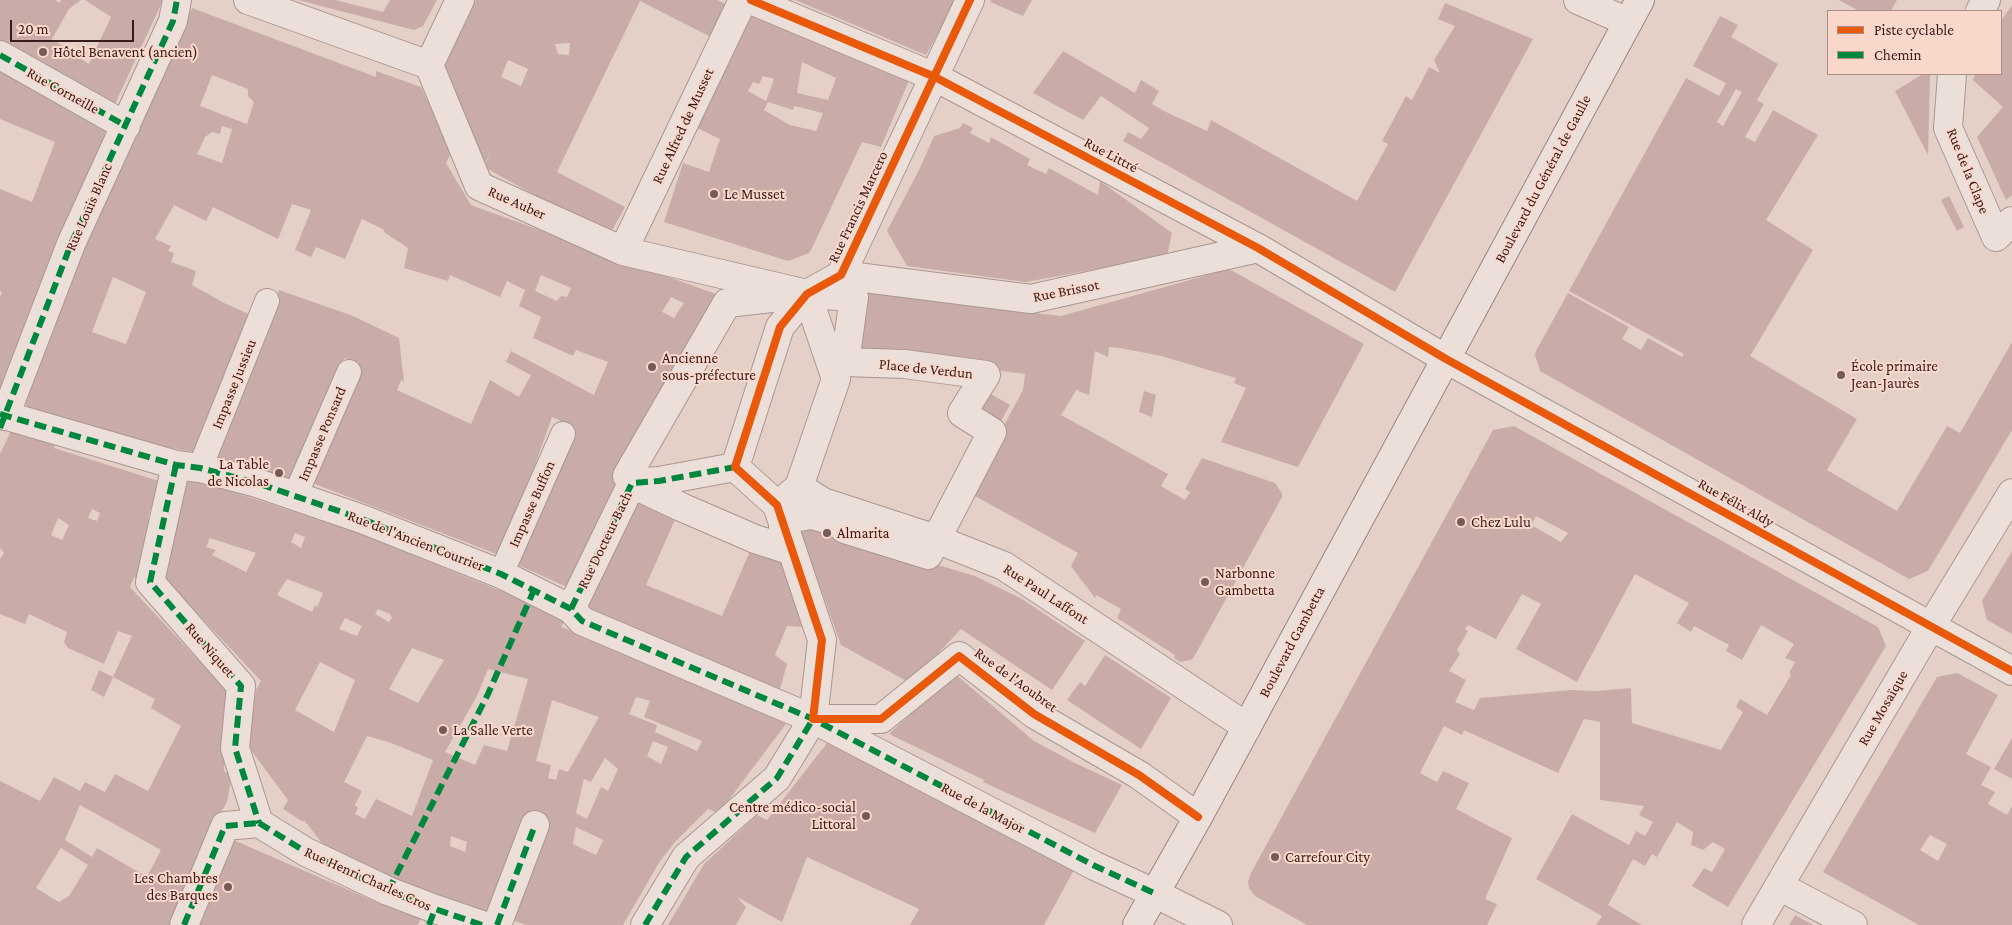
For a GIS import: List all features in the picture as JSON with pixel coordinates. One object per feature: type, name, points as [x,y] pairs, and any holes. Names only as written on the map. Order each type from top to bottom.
[{"type":"street","name":"Rue Louis Blanc","points":[[2,419],[71,244],[173,21],[177,0]]},
{"type":"street","points":[[248,0],[429,65],[460,0]]},
{"type":"street","name":"Rue Alfred de Musset","points":[[623,251],[743,0]]},
{"type":"street","name":"Rue Littré","points":[[751,0],[935,77],[1258,248],[1446,359]]},
{"type":"street","name":"Rue Francis Marcero","points":[[735,467],[780,327],[807,294],[841,275],[970,0]]},
{"type":"street","points":[[1578,0],[1634,11]]},
{"type":"street","name":"Boulevard du Général de Gaulle","points":[[1446,359],[1634,11]]},
{"type":"street","name":"Rue Corneille","points":[[0,55],[126,126]]},
{"type":"street","name":"Rue Auber","points":[[429,65],[479,186],[623,251],[807,294]]},
{"type":"street","name":"Rue de la Clape","points":[[1952,75],[1948,128],[2004,229]]},
{"type":"street","name":"Rue Brissot","points":[[841,275],[1031,299],[1258,248]]},
{"type":"street","points":[[780,515],[799,487],[836,379],[807,294]]},
{"type":"street","name":"Place de Verdun","points":[[807,294],[854,296],[845,362],[904,364],[986,375],[962,412],[992,432],[928,555],[844,529],[844,524],[818,516],[792,518],[780,515],[784,548],[755,539],[680,507],[643,489],[639,482],[636,477],[627,476],[727,303],[807,294]]},
{"type":"street","name":"Rue Félix Aldy","points":[[1446,359],[2012,671]]},
{"type":"street","name":"Boulevard Gambetta","points":[[1136,925],[1156,894],[1446,359]]},
{"type":"street","name":"Rue de l'Ancien Courrier","points":[[2,419],[295,496],[362,519],[501,574],[571,610],[582,621],[813,719]]},
{"type":"street","name":"Rue Niquet","points":[[188,467],[150,582],[240,686],[235,748],[259,823]]},
{"type":"street","points":[[645,925],[686,857],[778,778],[813,719],[822,640],[780,515],[735,467]]},
{"type":"street","name":"Rue Docteur Bach","points":[[571,610],[632,483],[659,481],[735,467]]},
{"type":"street","name":"Rue Paul Laffont","points":[[799,487],[823,502],[936,539],[1004,566],[1247,727]]},
{"type":"street","name":"Rue Mosaïque","points":[[1756,925],[1931,626],[2012,492]]},
{"type":"street","name":"Rue de l'Aoubret","points":[[813,719],[881,719],[959,656],[1034,714],[1139,775],[1198,817]]},
{"type":"street","name":"Rue de la Major","points":[[813,719],[1095,866],[1218,925]]},
{"type":"street","points":[[184,925],[225,826],[259,823]]},
{"type":"street","name":"Rue Henri Charles Cros","points":[[259,823],[306,852],[388,891],[432,917],[482,925]]},
{"type":"street","points":[[497,925],[535,825]]},
{"type":"street","points":[[1779,886],[1853,925]]},
{"type":"lane","name":"Impasse Jussieu","points":[[188,467],[267,301]]},
{"type":"lane","name":"Impasse Ponsard","points":[[295,496],[348,372]]},
{"type":"lane","name":"Impasse Buffon","points":[[501,574],[564,434]]},
{"type":"building","name":"Hôtel Benavent (ancien)","points":[[0,0],[55,0],[60,3],[61,0],[81,0],[69,9],[52,39],[89,64],[111,17],[85,0],[163,0],[115,104],[0,43]]},
{"type":"building","points":[[298,0],[335,0],[383,12],[390,0],[437,0],[423,26],[414,30]]},
{"type":"building","points":[[476,0],[717,0],[732,7],[715,39],[640,1],[557,172],[625,207],[609,236],[484,167],[492,150],[483,167],[442,70]],"holes":[[[570,43],[569,55],[558,54],[555,44]],[[508,60],[528,69],[521,86],[501,77]]]},
{"type":"building","points":[[795,0],[957,0],[926,55]]},
{"type":"building","points":[[991,0],[1032,0],[1023,16],[990,2]]},
{"type":"building","points":[[1839,0],[1897,0],[1892,10],[1857,10]]},
{"type":"building","points":[[1445,3],[1533,39],[1395,292],[1123,141],[1128,132],[1141,139],[1149,128],[1101,96],[1083,120],[1033,93],[1063,51],[1135,93],[1141,80],[1159,91],[1152,104],[1166,112],[1207,131],[1211,120],[1357,201],[1388,144],[1382,141],[1406,96],[1412,100],[1429,67],[1440,73],[1434,60],[1455,26],[1438,19]]},
{"type":"building","points":[[2012,5],[2012,195],[2006,200],[1977,137],[2003,107],[1973,80],[1975,75],[2002,75],[2002,20]]},
{"type":"building","points":[[192,8],[376,77],[376,71],[421,87],[452,152],[446,163],[471,205],[724,297],[617,482],[596,525],[580,569],[569,588],[516,564],[575,427],[552,417],[520,507],[499,555],[307,481],[359,362],[344,358],[294,480],[212,456],[279,290],[353,316],[399,338],[404,382],[401,380],[397,390],[471,424],[490,380],[519,397],[531,375],[506,362],[511,351],[594,395],[608,362],[576,350],[573,356],[533,338],[541,317],[519,306],[525,290],[507,281],[500,297],[450,275],[448,281],[404,268],[408,248],[385,233],[383,229],[362,219],[345,259],[316,247],[311,257],[295,250],[311,210],[292,204],[278,239],[213,207],[206,221],[174,205],[155,239],[171,246],[168,251],[174,253],[171,262],[196,271],[192,285],[224,303],[251,315],[198,453],[144,443],[30,408],[23,402],[39,347]],"holes":[[[212,75],[248,89],[248,96],[254,102],[247,124],[200,106]],[[222,126],[232,129],[222,163],[197,154],[205,137],[212,132],[220,134]],[[541,275],[571,288],[567,297],[561,296],[557,301],[535,291]],[[113,277],[146,292],[126,344],[92,332]],[[671,297],[684,303],[674,318],[662,312]]]},
{"type":"building","points":[[750,8],[910,78],[881,147],[862,142],[811,250],[809,253],[788,261],[664,222],[683,163],[709,172],[720,139],[695,127]],"holes":[[[802,62],[836,78],[828,100],[797,93]],[[763,76],[774,79],[766,101],[748,91],[753,82],[759,84]],[[768,102],[793,110],[794,106],[823,113],[816,131],[790,125],[764,110]]]},
{"type":"building","points":[[1720,16],[1738,25],[1731,37],[1778,64],[1757,100],[1764,104],[1745,137],[1755,142],[1773,110],[1818,135],[1766,220],[1813,250],[1750,356],[1857,419],[1827,470],[1897,511],[1947,426],[1960,433],[2012,342],[2012,430],[1928,571],[1909,579],[1540,371],[1535,355],[1536,351],[1568,293],[1629,327],[1622,339],[1641,350],[1648,338],[1682,357],[1684,354],[1569,291],[1686,78],[1719,96],[1726,83],[1693,66]],"holes":[[[1736,89],[1742,92],[1723,126],[1717,122]]]},
{"type":"building","points":[[0,65],[107,128],[0,403],[0,297],[2,292],[0,291],[0,189],[32,202],[55,142],[0,119]]},
{"type":"building","points":[[1921,75],[1930,75],[1928,155],[1895,91]]},
{"type":"building","points":[[963,123],[973,128],[970,133],[989,143],[991,137],[1030,159],[1027,165],[1046,174],[1049,168],[1098,195],[1100,181],[1172,233],[1167,256],[1026,282],[907,266],[887,231],[920,168],[934,136],[960,128]]},
{"type":"building","points":[[1949,196],[1964,227],[1957,231],[1941,200]]},
{"type":"building","points":[[1229,269],[1364,344],[1298,467],[1221,442],[1246,388],[1234,383],[1236,378],[1161,356],[1109,347],[1108,357],[1095,351],[1089,395],[1077,389],[1061,415],[1168,474],[1161,486],[1185,500],[1190,492],[1185,489],[1202,458],[1275,483],[1282,493],[1282,497],[1194,657],[1191,660],[1180,662],[1174,658],[1175,655],[1117,618],[1121,609],[1096,595],[1095,598],[1071,566],[1078,553],[968,492],[1023,390],[1025,374],[852,356],[862,290],[906,295],[906,297],[918,299],[1061,316]]},
{"type":"building","points":[[982,389],[1010,405],[996,430],[968,413]]},
{"type":"building","points":[[1144,391],[1156,395],[1152,417],[1139,412]]},
{"type":"building","points":[[1514,426],[1878,627],[1886,646],[1728,907],[1692,886],[1704,868],[1712,872],[1725,849],[1713,842],[1703,850],[1691,845],[1693,832],[1677,822],[1657,857],[1652,854],[1645,866],[1633,859],[1608,905],[1642,925],[1596,925],[1602,916],[1536,879],[1572,814],[1629,845],[1636,831],[1645,836],[1653,822],[1639,815],[1644,806],[1600,800],[1600,722],[1584,719],[1558,773],[1464,730],[1462,735],[1444,726],[1420,773],[1437,782],[1443,771],[1469,783],[1456,809],[1512,838],[1485,899],[1497,904],[1487,925],[1307,925],[1255,896],[1249,888],[1248,882],[1251,873],[1493,430]],"holes":[[[1536,516],[1568,533],[1561,542],[1531,525]],[[1635,574],[1689,603],[1677,623],[1691,632],[1694,626],[1729,645],[1726,651],[1742,660],[1761,625],[1794,644],[1785,658],[1795,662],[1789,673],[1791,675],[1767,715],[1740,699],[1736,707],[1743,712],[1721,750],[1632,723],[1631,688],[1596,691],[1572,690],[1480,698],[1474,710],[1455,702],[1466,680],[1449,671],[1460,654],[1457,650],[1468,631],[1465,629],[1468,625],[1496,639],[1522,594],[1541,604],[1516,649],[1577,682]]]},
{"type":"building","points":[[13,427],[56,443],[54,448],[159,481],[148,518],[152,520],[137,579],[134,577],[130,587],[228,692],[224,771],[232,775],[227,802],[196,855],[199,855],[171,925],[0,925],[0,781],[40,801],[54,777],[80,791],[85,782],[105,792],[115,774],[148,791],[181,726],[151,708],[155,699],[113,677],[132,636],[118,631],[104,664],[68,648],[64,642],[67,632],[29,614],[25,624],[0,614],[0,559],[4,553],[0,548],[0,454]],"holes":[[[92,509],[100,513],[97,521],[88,518]],[[58,518],[69,525],[62,540],[51,535]],[[80,805],[161,850],[147,877],[97,848],[92,857],[65,840]],[[61,848],[88,865],[69,896],[59,902],[36,888]]]},
{"type":"building","points":[[191,478],[353,531],[566,618],[561,627],[634,653],[733,695],[786,724],[722,809],[718,813],[708,809],[675,842],[660,861],[623,925],[526,925],[507,918],[548,819],[537,816],[493,914],[332,856],[304,820],[303,822],[283,809],[288,800],[247,745],[256,690],[261,681],[163,577],[185,481]],"holes":[[[295,533],[305,537],[301,548],[291,542]],[[210,538],[256,553],[246,572],[212,555],[216,550],[206,547]],[[287,579],[323,593],[317,607],[315,605],[312,612],[277,595]],[[378,609],[390,614],[392,618],[389,622],[375,614]],[[345,618],[362,626],[357,636],[339,629]],[[412,648],[444,660],[418,703],[389,689]],[[320,662],[355,680],[334,732],[295,710]],[[488,669],[528,679],[507,751],[484,745],[475,765],[445,752],[477,696]],[[636,697],[650,701],[644,717],[702,741],[697,751],[655,732],[657,725],[629,714]],[[552,700],[599,717],[568,772],[559,769],[556,780],[548,778],[551,765],[536,761]],[[367,736],[391,743],[433,760],[412,816],[376,799],[365,819],[355,814],[358,808],[355,805],[362,791],[344,782]],[[653,741],[668,747],[661,764],[647,756]],[[605,758],[618,769],[608,791],[601,787],[587,819],[576,813],[584,779],[591,782]],[[576,827],[603,840],[596,855],[573,844]],[[451,836],[467,842],[465,852],[450,846]]]},
{"type":"building","points":[[639,494],[678,513],[646,585],[722,616],[753,544],[788,556],[802,627],[787,626],[775,655],[787,664],[778,696],[585,610]]},
{"type":"building","points":[[797,523],[975,576],[1022,599],[1085,641],[1052,690],[961,629],[910,683],[841,645]]},
{"type":"building","points":[[2012,551],[2012,634],[1987,620],[1982,601]]},
{"type":"building","points":[[1105,655],[1171,698],[1141,749],[1067,700],[1080,682],[1085,686]]},
{"type":"building","points":[[99,670],[113,677],[104,697],[91,690]]},
{"type":"building","points":[[954,673],[1034,741],[1122,785],[1095,833],[983,782],[984,780],[889,734]]},
{"type":"building","points":[[1957,673],[1998,695],[1966,754],[1991,767],[1981,785],[1995,792],[1988,804],[2007,815],[2012,806],[2012,925],[1919,925],[1823,872],[1937,677]],"holes":[[[1930,835],[1947,844],[1938,861],[1920,850]]]},
{"type":"building","points":[[2012,738],[2012,779],[1994,769]]},
{"type":"building","points":[[827,743],[1075,868],[1044,925],[910,925],[919,909],[807,857],[782,922],[737,897],[746,907],[736,925],[668,925],[704,864],[757,815],[767,820]]},
{"type":"building","points":[[231,839],[395,910],[421,918],[418,925],[198,925]]},
{"type":"building","points":[[1795,915],[1813,925],[1789,925]]},
{"type":"marked path","points":[[0,428],[71,244],[173,21],[177,0]]},
{"type":"marked path","points":[[0,55],[126,126]]},
{"type":"marked path","points":[[0,414],[176,465],[200,468],[257,483],[362,519],[501,574],[571,609],[582,621],[813,719],[1095,866],[1156,894]]},
{"type":"marked path","points":[[176,465],[150,582],[241,686],[235,748],[259,823]]},
{"type":"marked path","points":[[571,609],[632,483],[659,481],[735,467]]},
{"type":"marked path","points":[[388,891],[488,694],[534,590]]},
{"type":"marked path","points":[[645,925],[686,857],[777,778],[813,719],[813,715]]},
{"type":"marked path","points":[[259,823],[306,852],[388,891],[482,925]]},
{"type":"marked path","points":[[184,925],[225,826],[259,823]]},
{"type":"marked path","points":[[497,925],[535,825]]},
{"type":"marked path","points":[[429,925],[435,909]]},
{"type":"cycle path","points":[[751,0],[935,77],[1258,248],[1446,359],[2012,671]]},
{"type":"cycle path","points":[[970,0],[841,275],[807,294],[780,327],[735,467],[777,505],[822,640],[813,719],[881,719],[959,656],[1034,714],[1139,775],[1198,817]]},
{"type":"place","name":"Hôtel Benavent (ancien)","points":[[43,52]]},
{"type":"place","name":"Le Musset","points":[[714,194]]},
{"type":"place","name":"Ancienne sous-préfecture","points":[[652,367]]},
{"type":"place","name":"École primaire Jean-Jaurès","points":[[1841,375]]},
{"type":"place","name":"La Table de Nicolas","points":[[279,473]]},
{"type":"place","name":"Chez Lulu","points":[[1461,522]]},
{"type":"place","name":"Almarita","points":[[827,533]]},
{"type":"place","name":"Narbonne Gambetta","points":[[1205,582]]},
{"type":"place","name":"La Salle Verte","points":[[443,730]]},
{"type":"place","name":"Centre médico-social Littoral","points":[[866,816]]},
{"type":"place","name":"Carrefour City","points":[[1275,857]]},
{"type":"place","name":"Les Chambres des Barques","points":[[228,887]]}]
